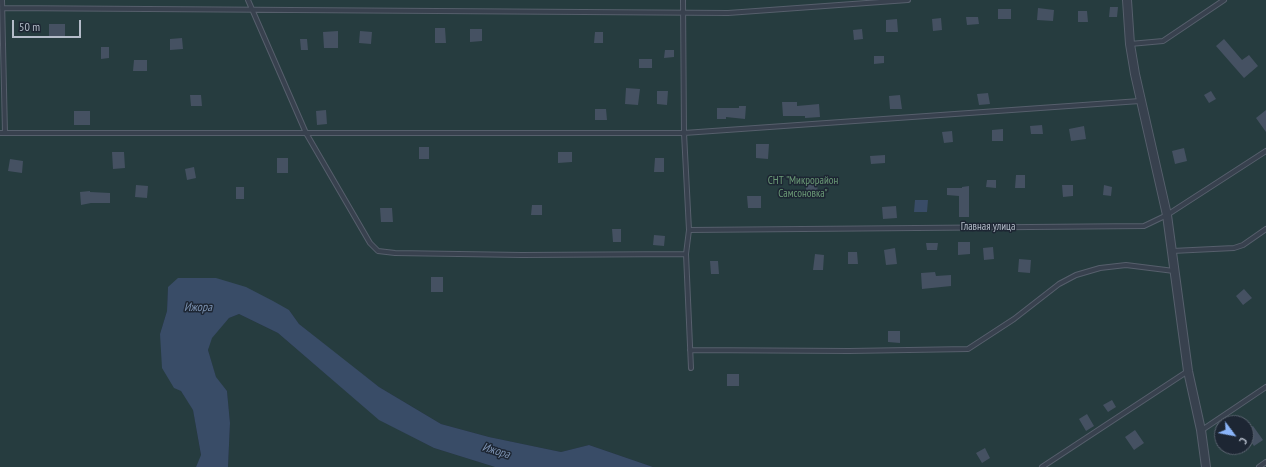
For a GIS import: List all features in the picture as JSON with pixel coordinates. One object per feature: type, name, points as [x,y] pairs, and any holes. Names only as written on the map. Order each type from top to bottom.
[{"type":"street","points":[[1127,0],[1130,44],[1140,101],[1167,216],[1188,371],[1201,430],[1206,467]]},
{"type":"lane","points":[[2,0],[6,133]]},
{"type":"lane","points":[[248,0],[306,133],[370,243],[378,251],[395,254],[686,254]]},
{"type":"lane","points":[[684,0],[684,133],[689,230],[686,254],[691,368]]},
{"type":"lane","points":[[2,8],[683,11],[728,13],[908,0]]},
{"type":"lane","points":[[1130,44],[1163,41],[1224,0]]},
{"type":"lane","points":[[0,133],[684,133],[1140,101]]},
{"type":"lane","name":"Главная улица","points":[[689,230],[1144,226],[1167,216],[1266,152]]},
{"type":"lane","points":[[1172,251],[1234,248],[1243,245],[1266,229]]},
{"type":"lane","points":[[690,350],[849,351],[968,349],[1014,319],[1059,284],[1076,275],[1100,268],[1126,265],[1174,271]]},
{"type":"lane","points":[[1042,467],[1188,371]]},
{"type":"lane","points":[[1201,430],[1266,387]]},
{"type":"lane","points":[[1259,467],[1266,462]]},
{"type":"green space","name":"СНТ \"Микрорайон Самсоновка\"","points":[[0,0],[1266,0],[1266,467],[653,467],[589,445],[561,452],[489,437],[441,424],[379,387],[344,361],[299,324],[289,310],[168,287],[167,311],[160,334],[181,391],[193,409],[201,456],[196,467],[0,467]]},
{"type":"green space","points":[[239,314],[278,333],[380,420],[434,448],[495,467],[228,467],[230,423],[227,391],[216,378],[208,350],[211,338],[229,318]]},
{"type":"water","points":[[915,200],[928,200],[927,212],[914,212]]},
{"type":"water","name":"Ижора","points":[[178,278],[216,278],[246,287],[273,301],[289,310],[299,324],[379,387],[441,424],[489,437],[561,452],[589,445],[653,467],[495,467],[434,448],[379,420],[278,333],[239,314],[229,318],[212,338],[208,350],[216,377],[227,391],[230,423],[228,467],[196,467],[201,455],[193,410],[181,391],[174,388],[162,368],[160,334],[167,311],[168,287]]},
{"type":"building","points":[[1110,7],[1118,7],[1117,17],[1109,17]]},
{"type":"building","points":[[1038,8],[1054,10],[1053,21],[1037,20]]},
{"type":"building","points":[[998,9],[1011,9],[1011,19],[998,19]]},
{"type":"building","points":[[1078,11],[1087,11],[1088,22],[1078,22]]},
{"type":"building","points":[[966,17],[978,17],[979,24],[967,25]]},
{"type":"building","points":[[941,18],[942,30],[933,31],[932,19]]},
{"type":"building","points":[[897,19],[898,32],[886,32],[886,20]]},
{"type":"building","points":[[49,24],[65,24],[65,36],[49,37]]},
{"type":"building","points":[[435,28],[445,28],[446,43],[435,43]]},
{"type":"building","points":[[470,29],[482,29],[482,41],[470,42]]},
{"type":"building","points":[[862,29],[863,39],[854,40],[853,30]]},
{"type":"building","points":[[338,31],[338,48],[324,48],[323,32]]},
{"type":"building","points":[[360,31],[372,32],[371,44],[359,43]]},
{"type":"building","points":[[595,32],[603,32],[603,43],[594,43]]},
{"type":"building","points":[[182,38],[183,49],[170,50],[170,39]]},
{"type":"building","points":[[300,39],[307,39],[308,50],[301,50]]},
{"type":"building","points":[[1224,39],[1242,60],[1249,55],[1258,66],[1244,78],[1216,46]]},
{"type":"building","points":[[101,47],[109,47],[109,58],[101,59]]},
{"type":"building","points":[[665,50],[674,50],[674,57],[664,58]]},
{"type":"building","points":[[874,56],[884,56],[884,63],[874,64]]},
{"type":"building","points":[[639,59],[652,59],[652,68],[639,68]]},
{"type":"building","points":[[134,60],[147,60],[147,71],[133,71]]},
{"type":"building","points":[[626,88],[640,89],[638,105],[625,104]]},
{"type":"building","points":[[657,91],[668,91],[667,105],[657,104]]},
{"type":"building","points":[[1211,91],[1216,99],[1209,103],[1204,95]]},
{"type":"building","points":[[988,93],[990,104],[979,105],[977,94]]},
{"type":"building","points":[[190,95],[201,95],[202,106],[191,106]]},
{"type":"building","points":[[900,95],[902,109],[890,109],[889,96]]},
{"type":"building","points":[[782,102],[797,102],[797,106],[819,104],[820,117],[805,118],[805,116],[783,116]]},
{"type":"building","points":[[739,106],[746,106],[745,119],[726,117],[726,119],[717,119],[717,108],[739,108]]},
{"type":"building","points":[[595,109],[606,109],[607,120],[595,120]]},
{"type":"building","points":[[326,110],[327,124],[317,125],[316,111]]},
{"type":"building","points":[[1266,110],[1266,132],[1256,118]]},
{"type":"building","points":[[74,111],[90,111],[90,125],[74,125]]},
{"type":"building","points":[[1042,125],[1043,134],[1031,134],[1030,126]]},
{"type":"building","points":[[1084,126],[1086,139],[1071,141],[1069,129]]},
{"type":"building","points":[[1003,129],[1003,141],[992,141],[992,130]]},
{"type":"building","points":[[952,131],[953,142],[944,143],[942,132]]},
{"type":"building","points":[[756,144],[769,144],[768,159],[756,158]]},
{"type":"building","points":[[419,147],[429,147],[429,159],[419,159]]},
{"type":"building","points":[[1184,148],[1187,161],[1175,164],[1172,151]]},
{"type":"building","points":[[112,152],[124,152],[125,168],[113,169]]},
{"type":"building","points":[[558,152],[572,152],[572,162],[558,163]]},
{"type":"building","points":[[885,155],[885,163],[871,164],[870,156]]},
{"type":"building","points":[[277,158],[288,158],[288,173],[277,173]]},
{"type":"building","points":[[655,158],[664,158],[664,172],[654,172]]},
{"type":"building","points":[[10,159],[23,161],[22,173],[8,171]]},
{"type":"building","points":[[194,167],[196,178],[187,180],[185,169]]},
{"type":"building","points":[[1016,175],[1025,175],[1025,188],[1015,188]]},
{"type":"building","points":[[987,180],[996,180],[996,188],[986,187]]},
{"type":"building","points":[[817,182],[818,195],[806,195],[806,183]]},
{"type":"building","points":[[136,185],[148,186],[147,198],[135,197]]},
{"type":"building","points":[[1062,185],[1073,185],[1073,196],[1063,197]]},
{"type":"building","points":[[1104,185],[1112,187],[1111,196],[1103,195]]},
{"type":"building","points":[[969,186],[969,217],[959,217],[959,196],[947,195],[947,188],[962,188]]},
{"type":"building","points":[[236,187],[244,187],[244,199],[236,199]]},
{"type":"building","points":[[90,191],[110,193],[110,203],[91,203],[81,205],[80,192]]},
{"type":"building","points":[[747,196],[761,196],[761,208],[748,208]]},
{"type":"building","points":[[532,205],[542,205],[542,215],[531,215]]},
{"type":"building","points":[[896,206],[897,218],[883,219],[882,207]]},
{"type":"building","points":[[380,208],[392,208],[393,222],[381,222]]},
{"type":"building","points":[[612,229],[621,229],[621,242],[613,242]]},
{"type":"building","points":[[654,235],[665,236],[664,246],[653,245]]},
{"type":"building","points":[[958,242],[970,242],[970,254],[958,255]]},
{"type":"building","points":[[926,243],[938,243],[937,250],[927,250]]},
{"type":"building","points":[[993,247],[994,259],[984,260],[983,248]]},
{"type":"building","points":[[895,248],[897,264],[886,265],[884,250]]},
{"type":"building","points":[[848,252],[857,252],[858,264],[848,264]]},
{"type":"building","points":[[815,254],[824,255],[823,270],[813,270]]},
{"type":"building","points":[[1019,259],[1031,260],[1030,273],[1018,272]]},
{"type":"building","points":[[710,261],[718,261],[719,274],[711,274]]},
{"type":"building","points":[[935,272],[936,276],[951,275],[951,286],[922,289],[921,273]]},
{"type":"building","points":[[431,277],[443,277],[443,292],[431,292]]},
{"type":"building","points":[[1244,289],[1252,298],[1243,305],[1236,296]]},
{"type":"building","points":[[888,331],[900,331],[900,343],[888,342]]},
{"type":"building","points":[[727,374],[739,374],[739,386],[727,386]]},
{"type":"building","points":[[1112,400],[1116,407],[1108,412],[1103,405]]},
{"type":"building","points":[[1087,414],[1094,426],[1086,431],[1079,419]]},
{"type":"building","points":[[1254,427],[1263,440],[1254,446]]},
{"type":"building","points":[[1135,430],[1144,443],[1134,450],[1125,437]]},
{"type":"building","points":[[985,448],[990,458],[982,463],[976,453]]}]
